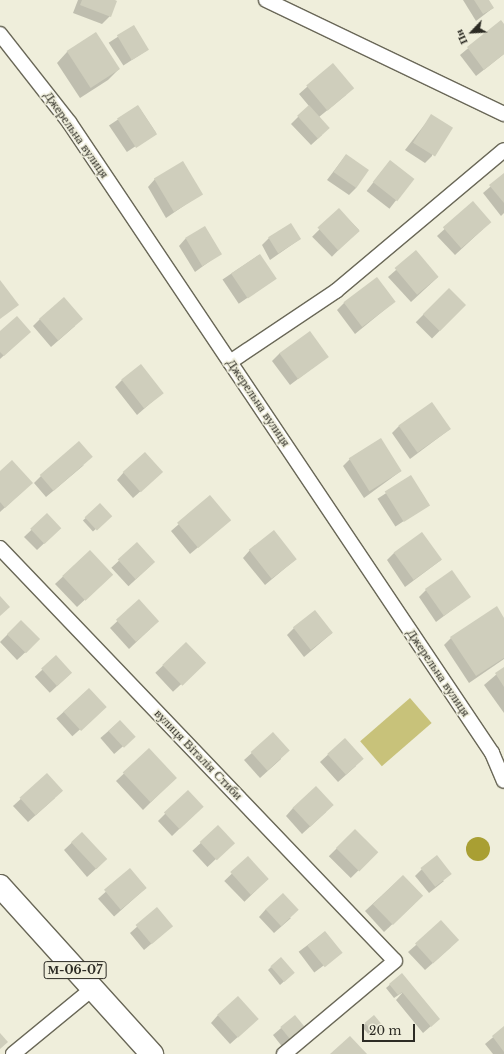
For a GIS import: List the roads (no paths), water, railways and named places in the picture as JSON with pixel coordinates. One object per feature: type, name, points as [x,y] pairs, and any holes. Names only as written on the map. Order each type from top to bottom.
[{"type":"main road","name":"М-06-07","points":[[0,886],[152,1054]]},
{"type":"street","points":[[266,0],[504,114]]},
{"type":"street","name":"Джерельна вулиця","points":[[0,34],[69,122],[492,753],[504,781]]},
{"type":"street","points":[[230,362],[336,291],[504,150]]},
{"type":"street","name":"вулиця Віталія Стиби","points":[[0,548],[395,961],[284,1054]]},
{"type":"street","points":[[13,1054],[92,988]]}]
